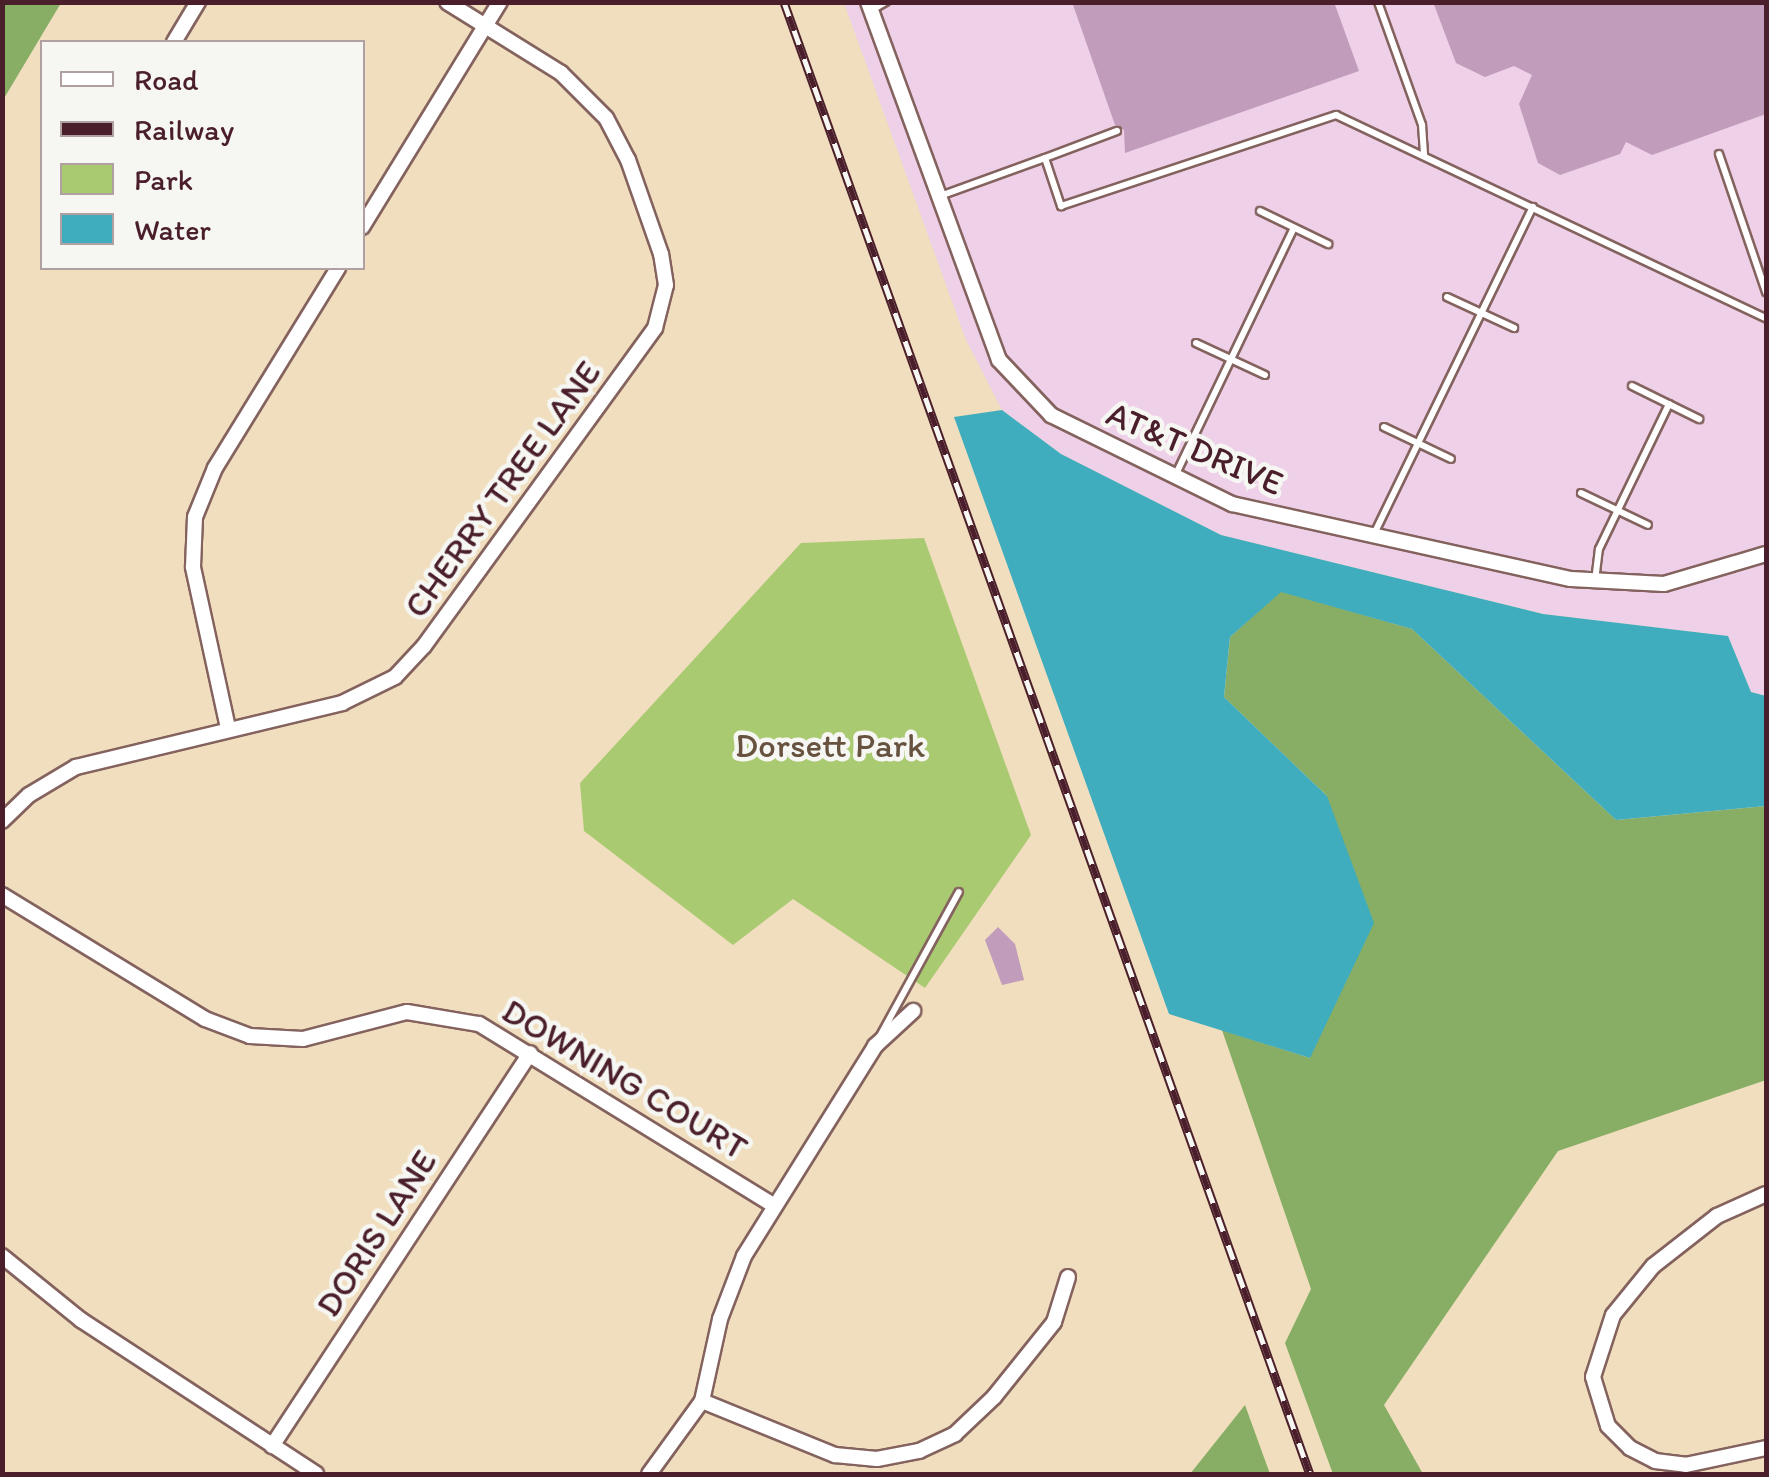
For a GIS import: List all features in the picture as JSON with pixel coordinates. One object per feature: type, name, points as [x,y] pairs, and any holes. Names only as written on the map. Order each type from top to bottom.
[{"type":"street","points":[[175,40],[198,2]]},
{"type":"street","name":"CHERRY TREE LANE","points":[[2,821],[29,795],[76,767],[342,703],[378,688],[412,661],[660,315],[661,254],[628,160],[606,118],[562,72],[448,2]]},
{"type":"street","points":[[365,222],[500,2]]},
{"type":"street","name":"AT&T DRIVE","points":[[870,6],[982,321],[1019,387],[1081,432],[1245,508],[1594,582],[1664,584],[1766,554]]},
{"type":"street","points":[[228,728],[195,584],[195,517],[215,468],[337,270]]},
{"type":"street","name":"DOWNING COURT","points":[[2,895],[234,1032],[303,1039],[384,1015],[427,1012],[479,1024],[775,1206]]},
{"type":"street","points":[[648,1474],[702,1401],[729,1289],[775,1206],[874,1046],[913,1011]]},
{"type":"street","name":"DORIS LANE","points":[[272,1446],[530,1054]]},
{"type":"street","points":[[1766,1194],[1717,1216],[1653,1266],[1606,1329],[1594,1378],[1608,1426],[1656,1461],[1686,1466],[1766,1448]]},
{"type":"street","points":[[2,1256],[81,1320],[316,1474]]},
{"type":"street","points":[[702,1401],[834,1455],[877,1459],[919,1451],[954,1434],[994,1397],[1054,1322],[1068,1277]]},
{"type":"lane","points":[[870,6],[886,2]]},
{"type":"lane","points":[[1378,2],[1422,125],[1424,155]]},
{"type":"lane","points":[[1045,158],[1060,206],[1328,115],[1424,155],[1766,318]]},
{"type":"lane","points":[[938,196],[1117,131]]},
{"type":"lane","points":[[1719,154],[1766,292]]},
{"type":"lane","points":[[1373,537],[1533,207]]},
{"type":"lane","points":[[1260,211],[1328,244]]},
{"type":"lane","points":[[1175,477],[1294,228]]},
{"type":"lane","points":[[1447,297],[1514,328]]},
{"type":"lane","points":[[1196,342],[1265,375]]},
{"type":"lane","points":[[1632,386],[1699,419]]},
{"type":"lane","points":[[1594,582],[1599,549],[1668,404]]},
{"type":"lane","points":[[1384,427],[1451,460]]},
{"type":"lane","points":[[1581,493],[1648,526]]},
{"type":"lane","points":[[874,1046],[959,892]]},
{"type":"shaded area","points":[[844,3],[1766,3],[1766,696],[1751,692],[1728,636],[1544,614],[1221,535],[1061,454],[1002,410],[966,340]]},
{"type":"green space","points":[[2,3],[61,3],[3,100]]},
{"type":"green space","name":"Dorsett Park","points":[[924,538],[1031,835],[925,988],[793,899],[733,945],[584,831],[580,783],[801,543]]},
{"type":"green space","points":[[1281,591],[1412,629],[1616,820],[1766,806],[1766,1080],[1558,1151],[1384,1405],[1423,1474],[1333,1474],[1285,1343],[1311,1289],[1222,1030],[1310,1058],[1327,796],[1224,697],[1230,637]]},
{"type":"green space","points":[[1245,1405],[1270,1474],[1190,1474]]},
{"type":"water","points":[[1002,410],[1061,454],[1221,535],[1543,614],[1728,636],[1751,692],[1766,696],[1766,806],[1616,820],[1412,629],[1281,592],[1230,637],[1224,697],[1327,796],[1374,923],[1310,1058],[1169,1014],[954,417]]},
{"type":"building","points":[[1072,2],[1334,2],[1359,71],[1125,153],[1124,130],[1115,125]]},
{"type":"building","points":[[1433,2],[1766,2],[1766,114],[1652,155],[1626,142],[1620,154],[1560,175],[1538,163],[1519,104],[1532,75],[1514,66],[1485,77],[1456,63]]},
{"type":"building","points":[[998,927],[1015,944],[1024,980],[1002,985],[985,940]]},
{"type":"railway","points":[[784,2],[1310,1474]]}]
